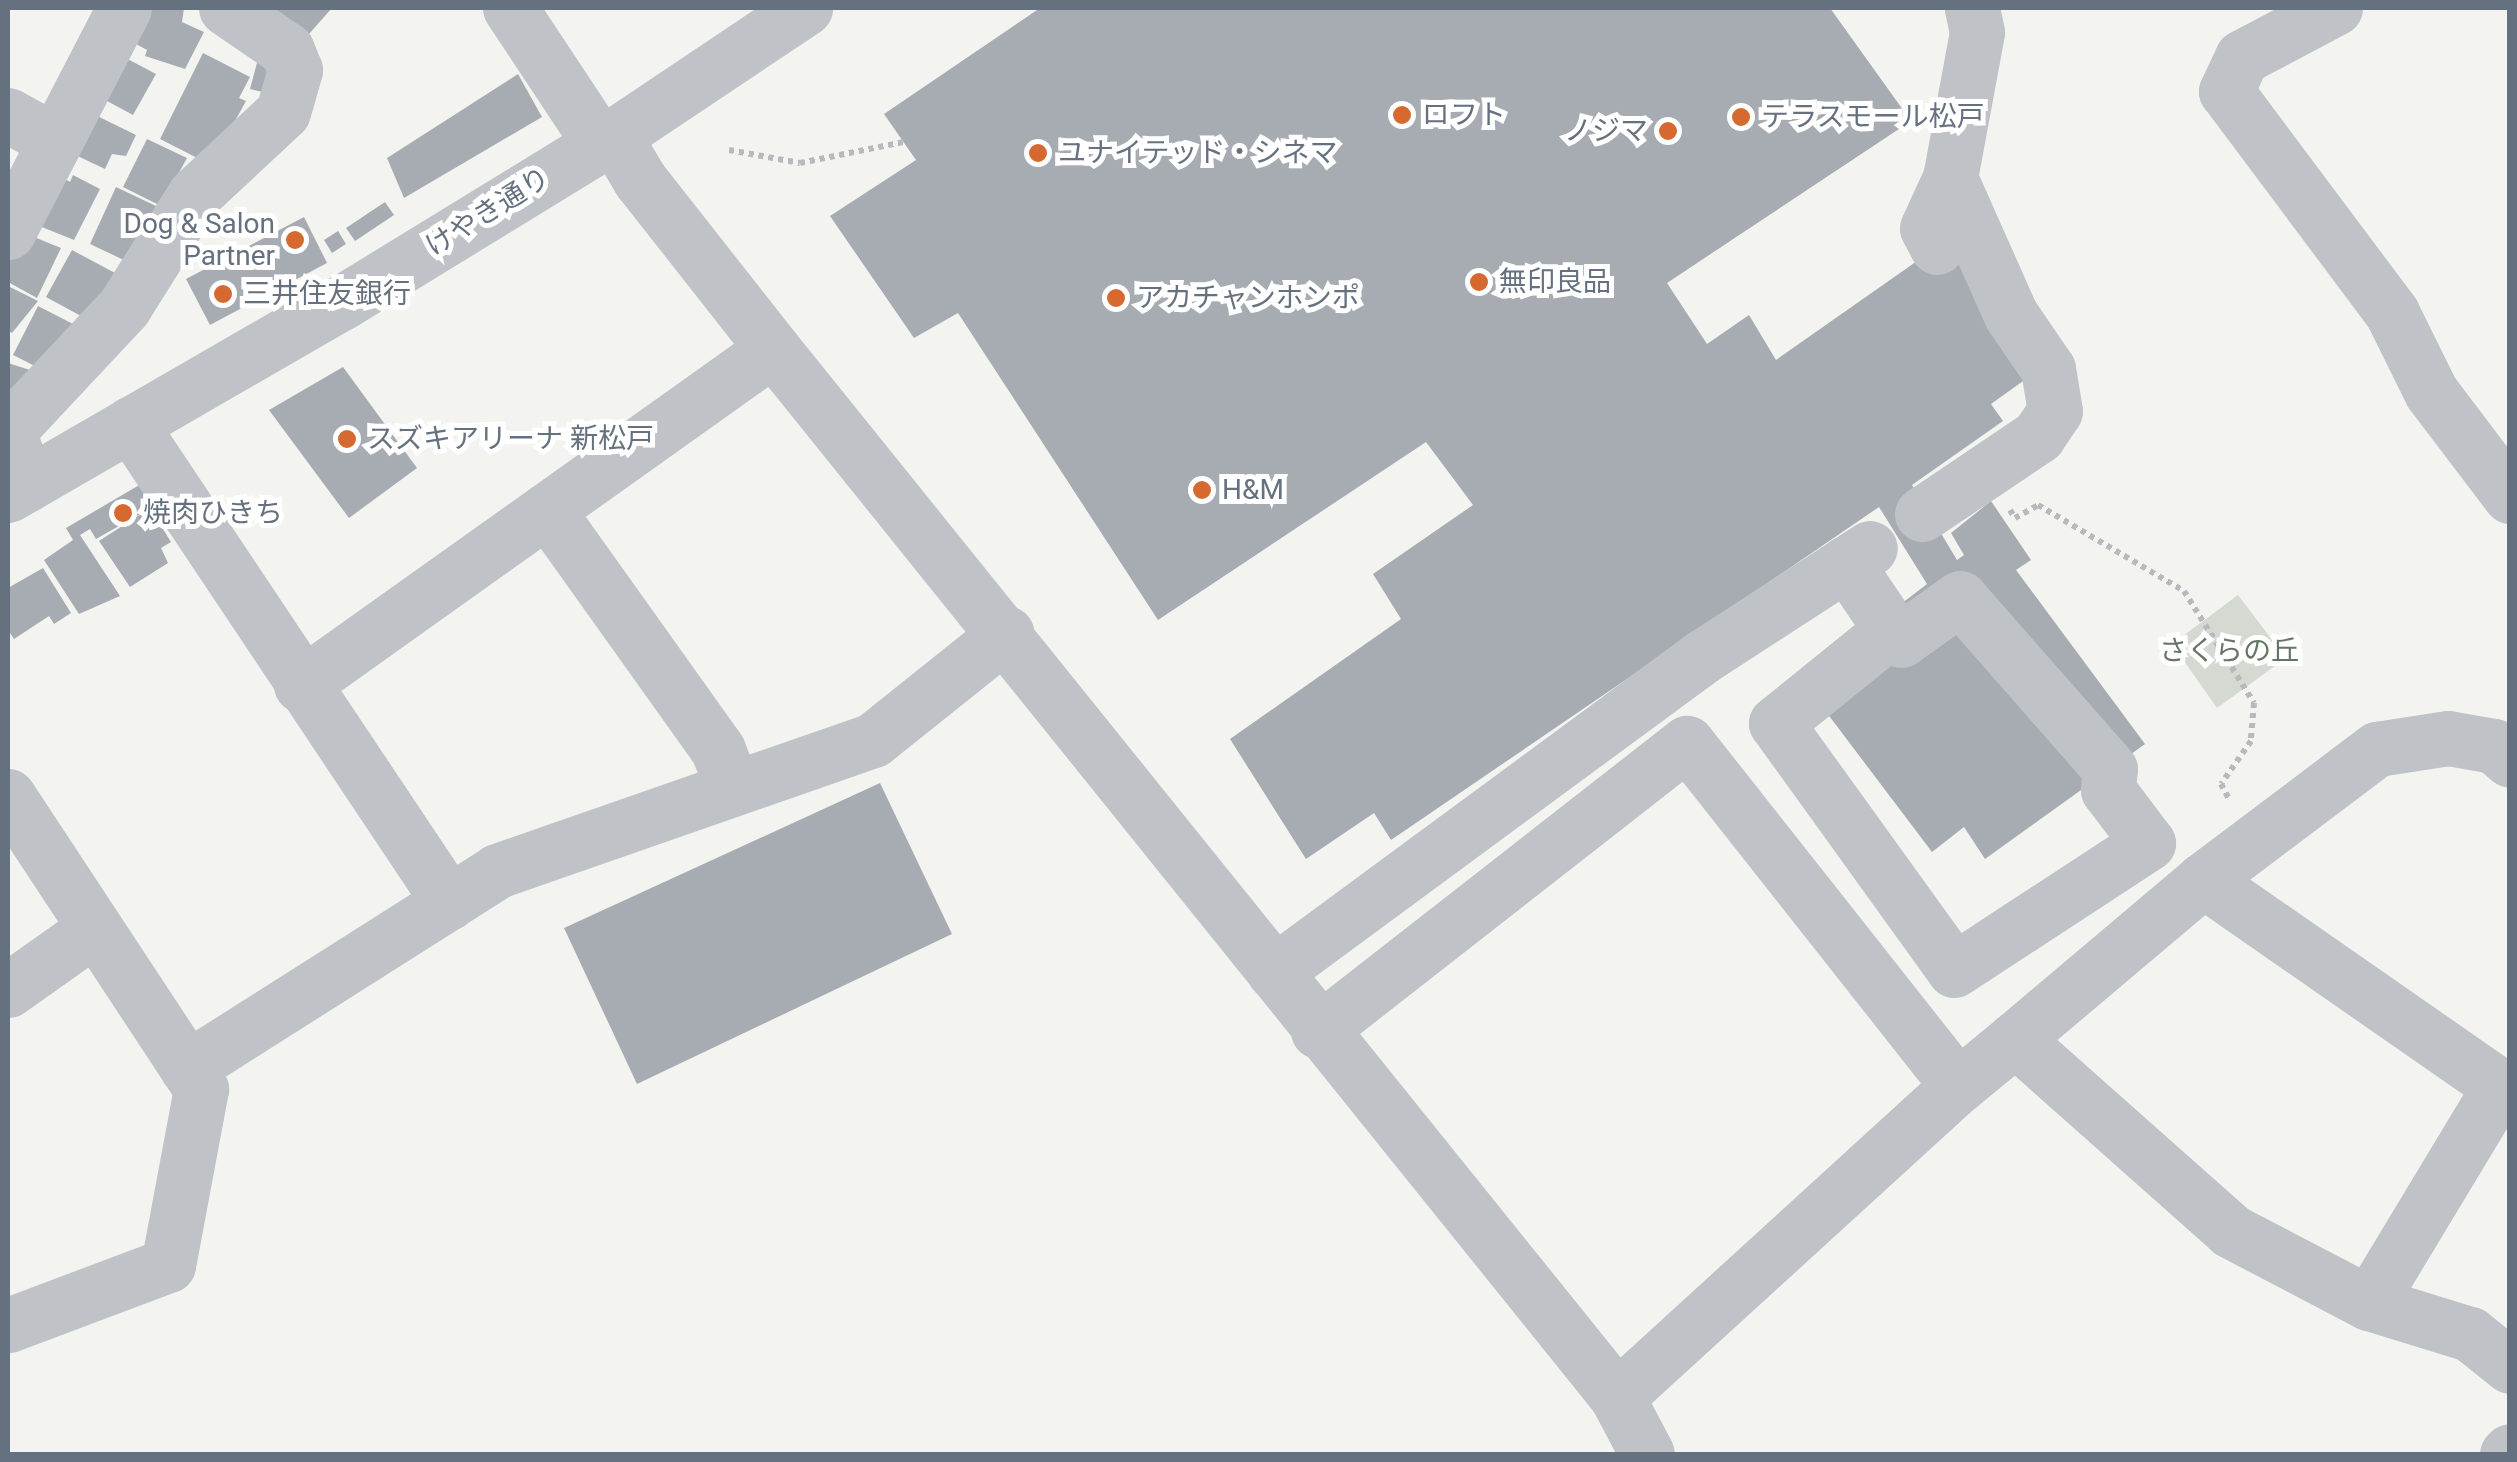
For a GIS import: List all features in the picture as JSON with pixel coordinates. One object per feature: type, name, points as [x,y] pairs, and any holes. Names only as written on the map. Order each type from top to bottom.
[{"type":"street","points":[[8,232],[124,8]]},
{"type":"street","points":[[17,490],[8,432],[124,306],[196,194],[282,112],[295,70],[287,50],[226,8]]},
{"type":"street","points":[[510,8],[607,140],[773,349],[1007,633],[1318,1031],[1618,1398],[1646,1454]]},
{"type":"street","name":"けやき通り","points":[[17,490],[607,140],[805,8]]},
{"type":"street","points":[[1938,247],[1927,228],[1950,178],[1977,32],[1972,8]]},
{"type":"street","points":[[2335,8],[2242,56],[2226,91],[2392,313],[2432,392],[2510,496]]},
{"type":"street","points":[[8,115],[55,141]]},
{"type":"street","points":[[1922,514],[2038,436],[2055,411],[2048,369],[2011,315],[1950,178]]},
{"type":"street","points":[[301,684],[773,349]]},
{"type":"street","points":[[130,424],[449,902]]},
{"type":"street","points":[[547,510],[718,750],[733,788]]},
{"type":"street","points":[[1274,972],[1694,647],[1858,556],[1891,630],[1901,640],[1960,598],[2110,769],[2108,790],[2148,843],[1954,970],[1776,724],[1891,630]]},
{"type":"street","points":[[187,1068],[449,902],[525,860],[874,740],[1007,633]]},
{"type":"street","points":[[1618,1398],[1958,1086],[2204,880],[2376,749],[2448,738],[2494,746],[2510,760]]},
{"type":"street","points":[[1318,1031],[1686,743],[1958,1086]]},
{"type":"street","points":[[8,796],[201,1090],[168,1265],[8,1325]]},
{"type":"street","points":[[2204,880],[2505,1089],[2369,1303]]},
{"type":"street","points":[[8,990],[94,930]]},
{"type":"street","points":[[2015,1038],[2231,1231],[2369,1303],[2470,1334],[2510,1366]]},
{"type":"path","points":[[729,150],[800,163],[903,142]]},
{"type":"path","points":[[2000,496],[2015,518],[2038,505],[2184,591],[2254,703],[2251,741],[2221,784],[2252,842]]},
{"type":"green space","name":"さくらの丘","points":[[2238,595],[2286,658],[2217,708],[2172,644]]},
{"type":"building","points":[[142,8],[184,8],[182,22],[204,32],[185,69],[145,56],[147,50],[125,38]]},
{"type":"building","points":[[271,8],[332,8],[301,43]]},
{"type":"building","points":[[1040,8],[1830,8],[1911,121],[1667,283],[1707,344],[1749,315],[1776,360],[1947,240],[2037,371],[1991,404],[2003,421],[1912,485],[1957,560],[1964,555],[1951,533],[1991,501],[2031,560],[2016,570],[2145,744],[1985,859],[1964,827],[1932,852],[1802,680],[1927,584],[1879,507],[1391,840],[1374,813],[1306,859],[1230,739],[1401,619],[1373,574],[1473,505],[1426,442],[1158,620],[958,313],[914,338],[830,216],[916,160],[884,114]]},
{"type":"building","points":[[203,53],[250,77],[239,98],[246,101],[211,165],[160,139]]},
{"type":"building","points":[[118,54],[156,74],[133,115],[96,95]]},
{"type":"building","points":[[258,59],[279,65],[271,94],[250,89]]},
{"type":"building","points":[[518,74],[542,117],[404,198],[387,158]]},
{"type":"building","points":[[87,111],[136,135],[126,156],[112,154],[105,169],[67,151]]},
{"type":"building","points":[[147,139],[187,158],[161,206],[123,187]]},
{"type":"building","points":[[73,175],[100,189],[74,240],[32,223],[60,176],[70,182]]},
{"type":"building","points":[[116,187],[156,206],[128,262],[90,244]]},
{"type":"building","points":[[385,202],[394,215],[355,241],[346,228]]},
{"type":"building","points":[[304,217],[327,263],[210,325],[186,279]]},
{"type":"building","points":[[338,231],[346,244],[332,253],[324,240]]},
{"type":"building","points":[[24,233],[61,248],[37,298],[8,282],[8,263]]},
{"type":"building","points":[[72,250],[115,273],[92,322],[46,297]]},
{"type":"building","points":[[8,286],[38,301],[12,333],[8,331]]},
{"type":"building","points":[[38,306],[75,325],[47,372],[13,355]]},
{"type":"building","points":[[8,363],[30,370],[22,394],[8,389]]},
{"type":"building","points":[[343,367],[417,468],[349,518],[269,410]]},
{"type":"building","points":[[141,484],[166,523],[161,526],[171,542],[161,548],[168,563],[130,587],[99,541],[147,510],[96,539],[90,529],[80,535],[120,596],[79,614],[44,560],[73,540],[66,528]]},
{"type":"building","points":[[43,568],[71,613],[54,624],[49,616],[14,639],[8,630],[8,588]]},
{"type":"building","points":[[880,783],[952,934],[637,1084],[564,928]]},
{"type":"place","name":"ロフト","points":[[1402,115]]},
{"type":"place","name":"テラスモール松戸","points":[[1741,117]]},
{"type":"place","name":"ノジマ","points":[[1668,131]]},
{"type":"place","name":"ユナイテッド・シネマ","points":[[1038,153]]},
{"type":"place","name":"Dog & Salon Partner","points":[[295,240]]},
{"type":"place","name":"無印良品","points":[[1479,282]]},
{"type":"place","name":"三井住友銀行","points":[[223,294]]},
{"type":"place","name":"アカチャンホンポ","points":[[1116,298]]},
{"type":"place","name":"スズキアリーナ 新松戸","points":[[347,439]]},
{"type":"place","name":"H&M","points":[[1202,490]]},
{"type":"place","name":"焼肉ひきち","points":[[123,513]]}]
